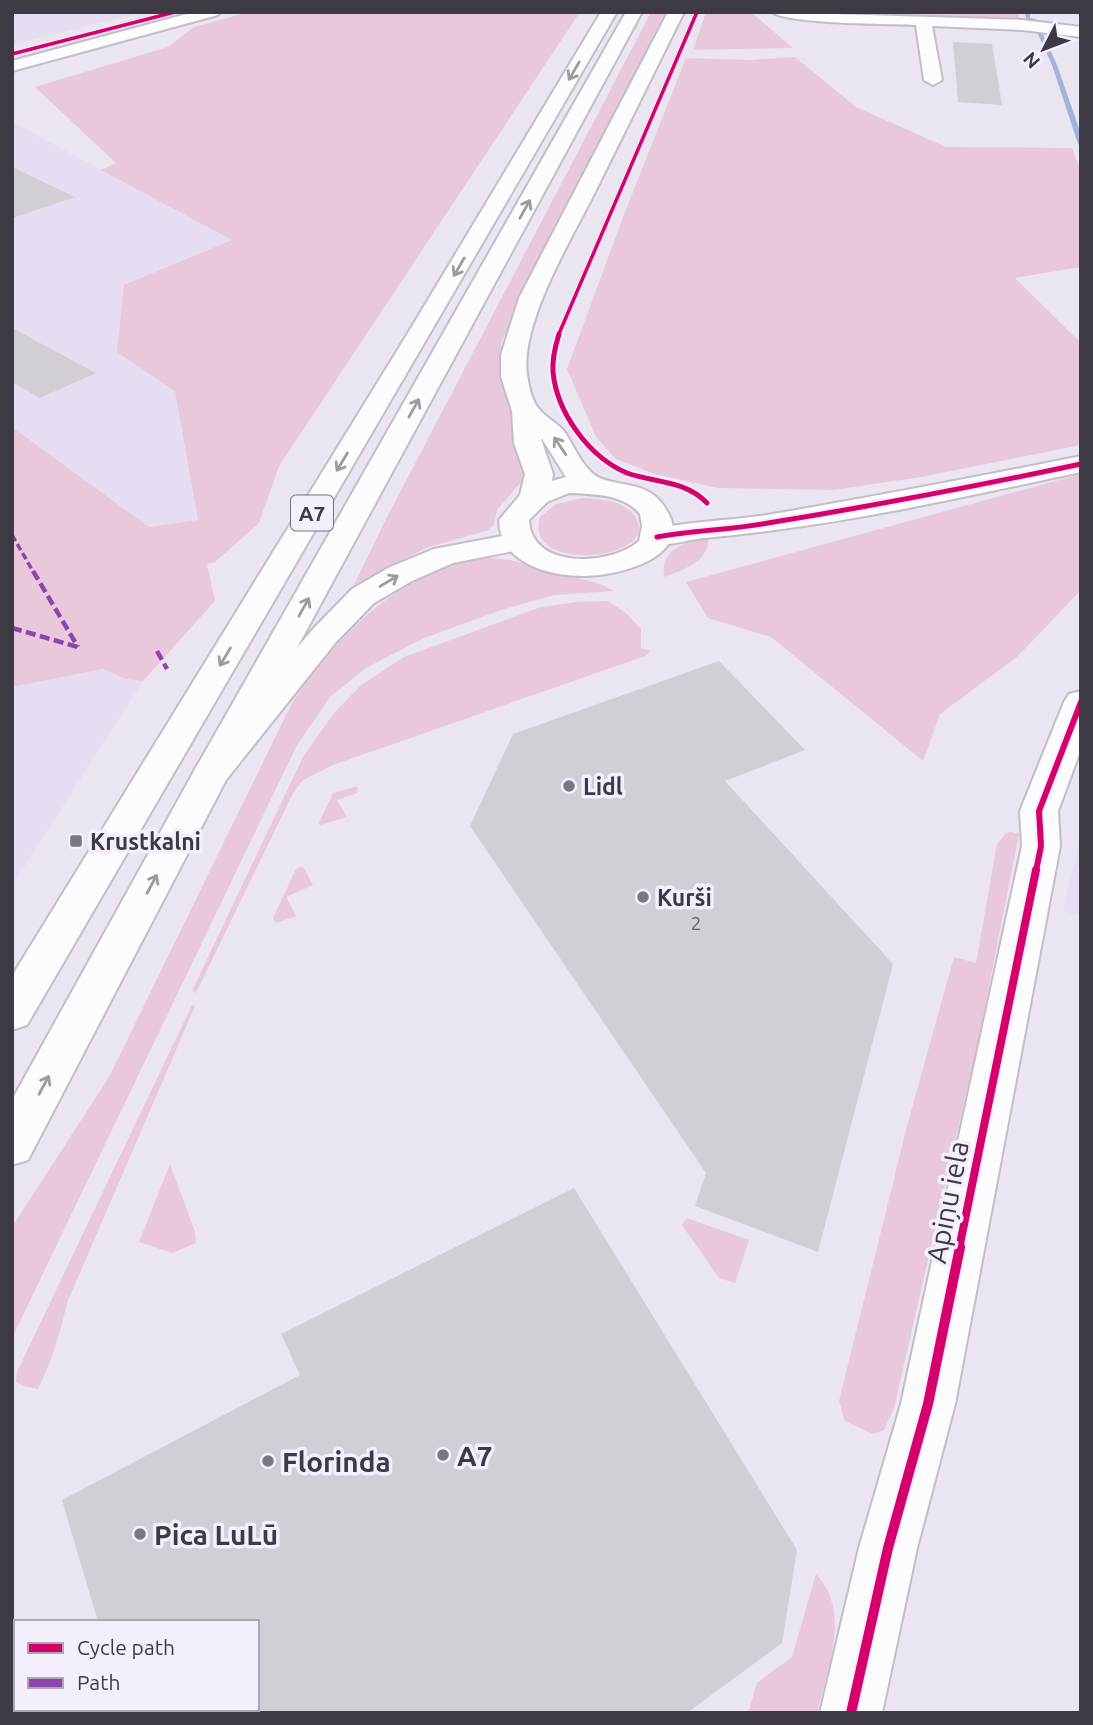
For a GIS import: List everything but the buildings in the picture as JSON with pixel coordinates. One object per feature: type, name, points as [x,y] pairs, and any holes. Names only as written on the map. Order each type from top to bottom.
[{"type":"main road","points":[[12,66],[213,12]]},
{"type":"main road","name":"A7","points":[[12,1013],[421,333],[609,12]]},
{"type":"main road","name":"A7","points":[[12,1145],[211,774],[634,12]]},
{"type":"main road","points":[[534,496],[539,474],[528,443],[525,411],[514,377],[513,355],[531,298],[676,12]]},
{"type":"main road","points":[[780,12],[1022,25],[1081,32]]},
{"type":"main road","points":[[923,21],[933,80]]},
{"type":"main road","points":[[525,411],[552,434],[576,471],[591,485]]},
{"type":"main road","points":[[657,537],[693,530],[765,524],[914,499],[1081,464]]},
{"type":"main road","points":[[650,505],[657,519],[657,537],[647,551],[630,559],[586,567],[562,565],[541,559],[518,542],[513,520],[521,507],[534,496],[569,485],[591,485],[620,491],[650,505],[676,510],[751,509],[821,513]]},
{"type":"main road","points":[[211,774],[325,635],[363,596],[401,574],[445,555],[518,542]]},
{"type":"main road","name":"Apiņu iela","points":[[851,1713],[888,1548],[928,1404],[1041,846],[1039,811],[1081,702]]},
{"type":"shaded area","points":[[12,12],[145,12],[12,45]]},
{"type":"shaded area","points":[[249,12],[580,12],[279,466],[259,523],[215,562],[207,564],[215,601],[143,681],[125,679],[103,669],[12,687],[12,427],[149,527],[198,520],[175,391],[117,352],[124,285],[232,240],[101,170],[116,163],[35,87],[168,47],[194,27]]},
{"type":"shaded area","points":[[651,12],[665,12],[501,342],[502,378],[513,414],[523,470],[522,481],[497,510],[494,525],[489,530],[426,548],[354,585],[385,521]]},
{"type":"shaded area","points":[[706,12],[752,13],[793,48],[693,50]]},
{"type":"shaded area","points":[[792,12],[1019,12],[1019,22],[818,15]]},
{"type":"shaded area","points":[[795,57],[856,107],[946,147],[1072,148],[1081,172],[1081,267],[1015,278],[1081,343],[1081,445],[921,477],[833,490],[718,488],[655,474],[616,459],[596,437],[567,369],[686,58],[751,60]]},
{"type":"shaded area","points":[[12,122],[233,240],[117,352],[175,391],[198,520],[149,527],[12,427]]},
{"type":"shaded area","points":[[1081,474],[1081,590],[1018,656],[940,714],[923,761],[771,637],[708,618],[686,582]]},
{"type":"shaded area","points":[[582,498],[612,502],[625,507],[636,518],[638,533],[629,544],[612,552],[569,554],[551,547],[540,535],[540,517],[556,504]]},
{"type":"shaded area","points":[[709,536],[708,545],[700,558],[664,577],[666,559],[670,553],[684,544]]},
{"type":"shaded area","points":[[491,558],[510,560],[600,584],[614,591],[554,595],[504,609],[424,638],[366,668],[330,697],[297,745],[12,1338],[12,1227],[109,1077],[292,703],[320,664],[352,628],[389,598],[431,574],[429,570],[453,562]]},
{"type":"shaded area","points":[[608,601],[626,613],[641,629],[641,648],[651,651],[645,656],[333,765],[303,780],[293,793],[196,993],[192,991],[303,757],[334,713],[360,686],[404,657],[541,607]]},
{"type":"shaded area","points":[[103,669],[125,679],[143,681],[12,886],[12,687]]},
{"type":"shaded area","points":[[358,787],[357,793],[337,800],[347,817],[320,825],[333,793]]},
{"type":"shaded area","points":[[1006,833],[1019,834],[978,1042],[894,1408],[884,1430],[873,1434],[845,1421],[839,1401],[907,1126],[954,957],[976,963],[997,844]]},
{"type":"shaded area","points":[[1081,834],[1081,916],[1063,911]]},
{"type":"shaded area","points":[[304,868],[313,885],[286,897],[296,916],[276,923],[273,918],[296,869]]},
{"type":"shaded area","points":[[192,1005],[195,1006],[67,1303],[43,1378],[38,1389],[23,1386],[16,1382],[17,1372]]},
{"type":"shaded area","points":[[170,1164],[195,1232],[196,1243],[172,1253],[139,1242]]},
{"type":"shaded area","points":[[687,1218],[749,1240],[735,1283],[719,1278],[682,1225]]},
{"type":"shaded area","points":[[816,1574],[827,1589],[833,1605],[835,1623],[831,1659],[817,1713],[748,1713],[757,1683],[792,1657]]},
{"type":"waterway","points":[[1027,12],[1028,19],[1034,20],[1048,50],[1081,144]]},
{"type":"marked path","points":[[12,535],[78,647]]},
{"type":"marked path","points":[[12,628],[78,647]]},
{"type":"marked path","points":[[157,651],[167,669]]},
{"type":"cycle path","points":[[12,54],[175,12]]},
{"type":"cycle path","points":[[697,12],[559,333],[553,375],[562,405],[570,420],[589,447],[601,458],[628,473],[691,490],[707,503]]},
{"type":"cycle path","points":[[657,537],[693,530],[765,524],[914,499],[1081,464]]},
{"type":"cycle path","points":[[851,1713],[888,1548],[928,1404],[1041,846],[1039,811],[1081,702]]},
{"type":"place","name":"Lidl","points":[[569,786]]},
{"type":"place","name":"Krustkalni","points":[[76,841]]},
{"type":"place","name":"Kurši","points":[[643,897]]},
{"type":"place","name":"A7","points":[[443,1455]]},
{"type":"place","name":"Florinda","points":[[268,1461]]},
{"type":"place","name":"Pica LuLū","points":[[140,1534]]}]
